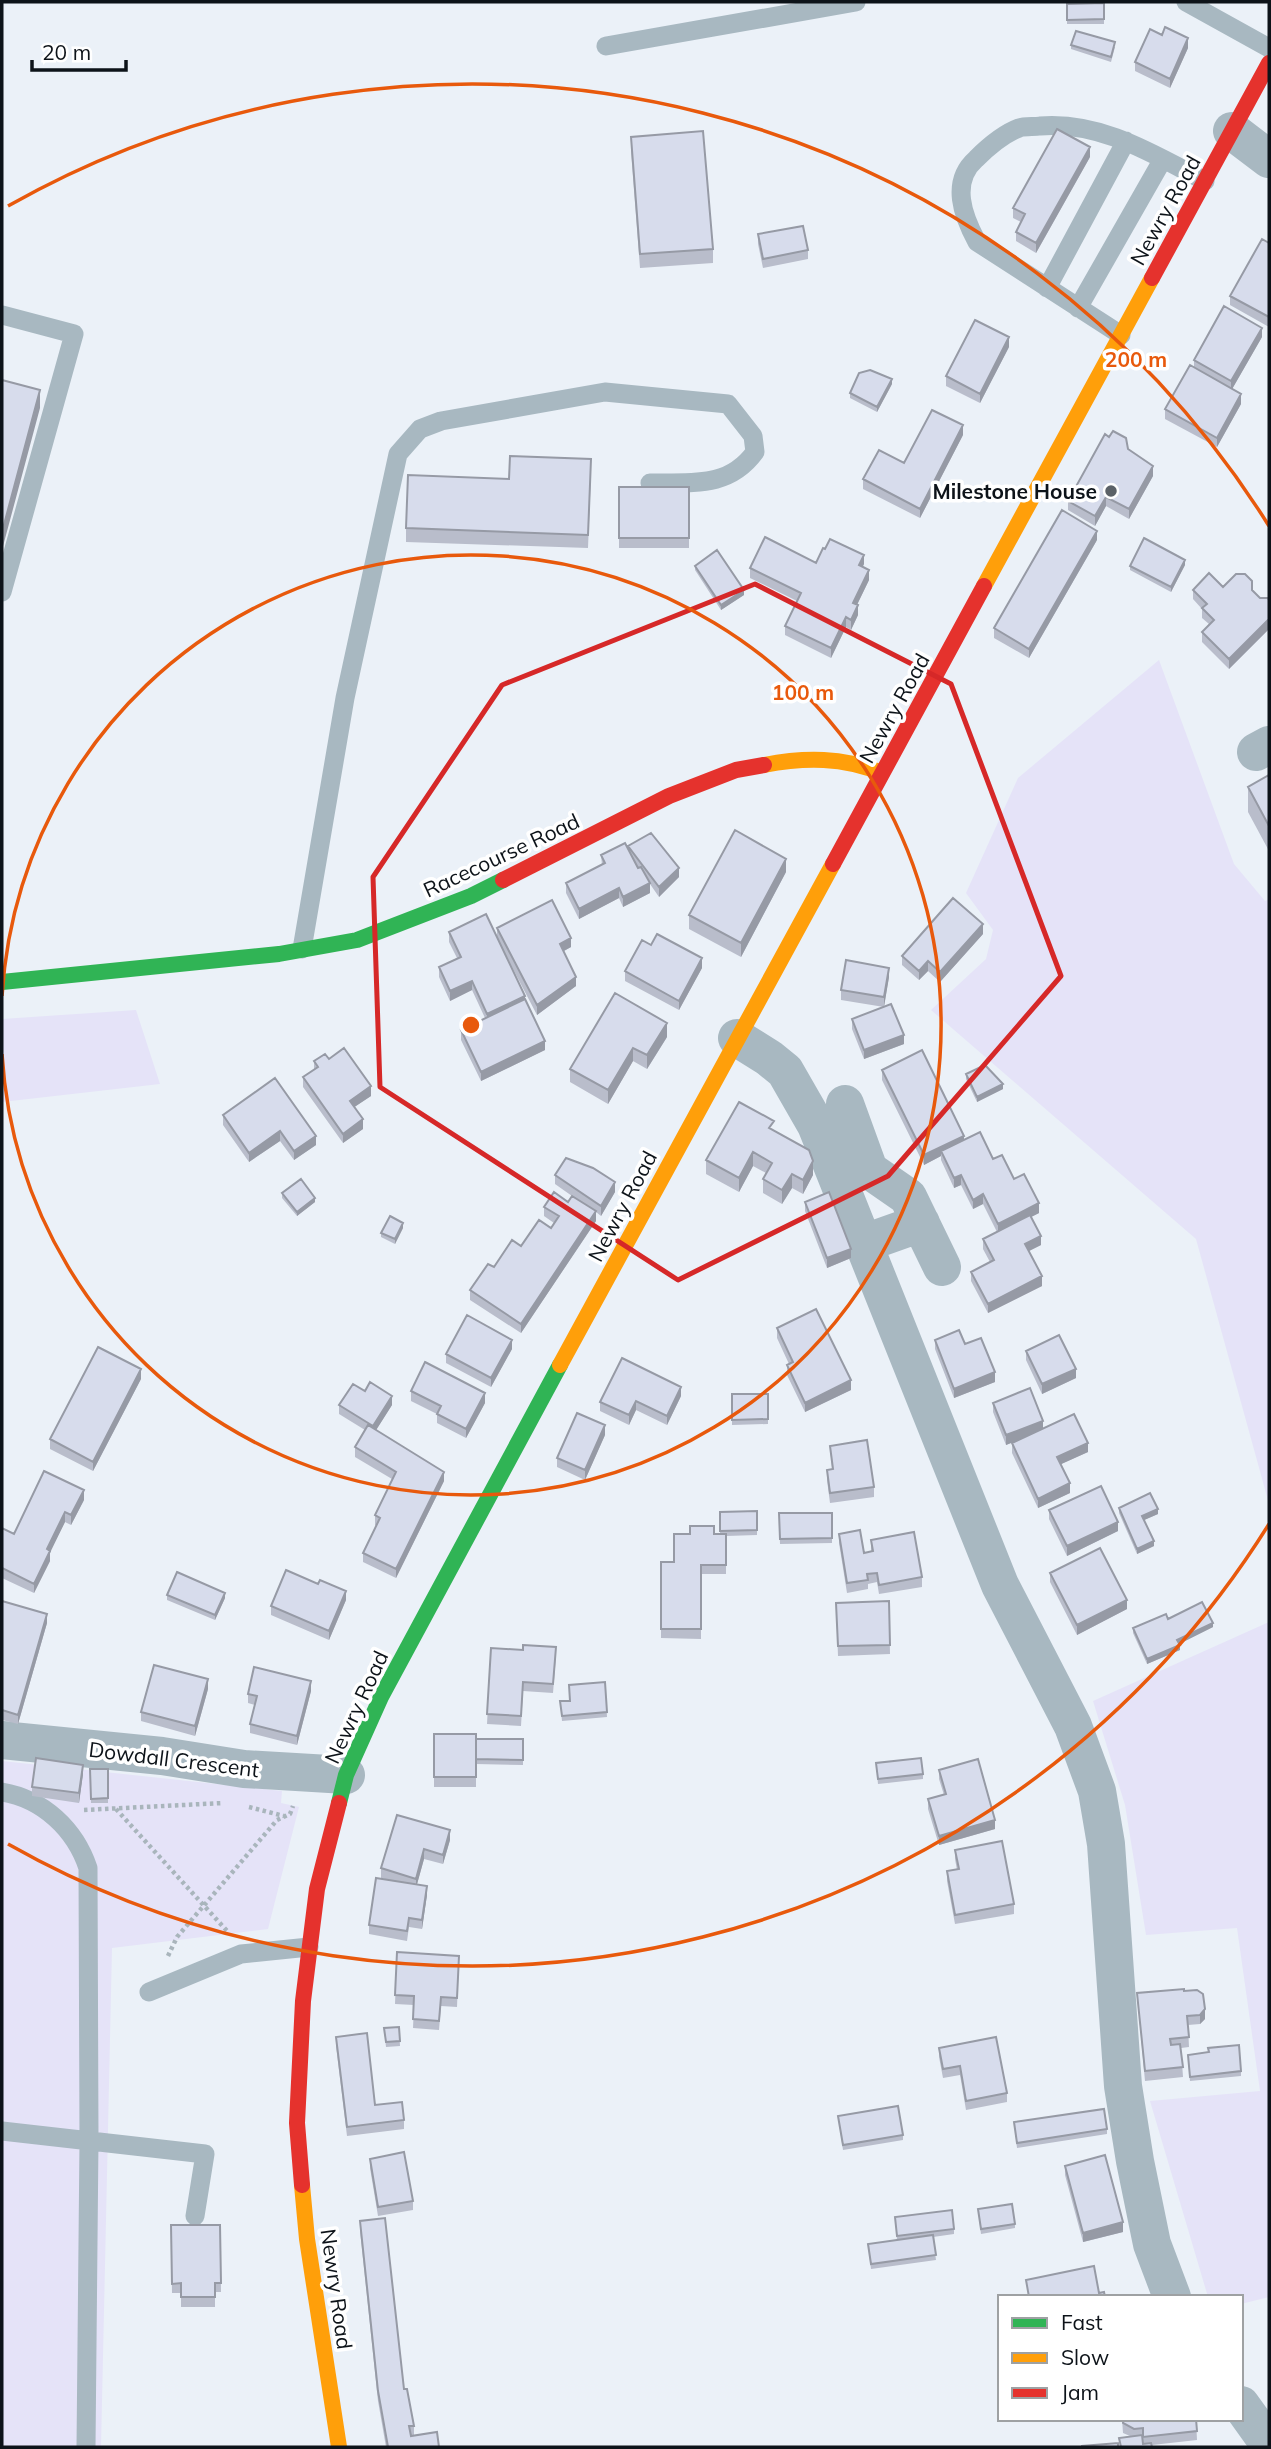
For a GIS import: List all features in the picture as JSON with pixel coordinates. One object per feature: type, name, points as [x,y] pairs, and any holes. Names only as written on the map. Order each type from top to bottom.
[{"type":"main road","name":"Newry Road","points":[[339,2447],[307,2239],[298,2123],[303,2001],[309,1947],[317,1889],[346,1774],[381,1697],[1269,63]]},
{"type":"main road","name":"Racecourse Road","points":[[2,982],[302,949],[357,940],[471,896],[669,796],[736,770],[791,760],[831,760],[858,763],[882,773]]},
{"type":"street","points":[[1232,131],[1269,159]]},
{"type":"street","points":[[737,1038],[785,1071],[816,1125],[1000,1585],[1073,1726],[1097,1791],[1105,1844],[1123,2085],[1152,2244],[1171,2295]]},
{"type":"street","points":[[845,1104],[869,1170],[908,1197],[942,1267]]},
{"type":"street","points":[[862,1244],[921,1223]]},
{"type":"street","name":"Dowdall Crescent","points":[[2,1740],[162,1756],[244,1769],[346,1774]]},
{"type":"street","points":[[1243,2409],[1269,2444]]},
{"type":"lane","points":[[606,46],[856,2]]},
{"type":"lane","points":[[1186,2],[1269,48]]},
{"type":"lane","points":[[1121,335],[977,242],[965,220],[961,201],[962,183],[971,163],[993,143],[1020,128],[1054,125],[1082,127],[1126,141],[1205,181]]},
{"type":"lane","points":[[1047,288],[1126,141]]},
{"type":"lane","points":[[1078,308],[1163,159]]},
{"type":"lane","points":[[2,315],[74,334],[2,592]]},
{"type":"lane","points":[[302,949],[345,698],[398,454],[420,429],[442,421],[605,392],[728,404],[753,436],[755,452],[750,460],[744,467],[721,479],[650,483]]},
{"type":"lane","points":[[2,1792],[38,1804],[50,1812],[81,1848],[88,1868],[86,2447]]},
{"type":"lane","points":[[158,1989],[241,1954],[309,1947]]},
{"type":"lane","points":[[2,2131],[205,2154],[195,2216]]},
{"type":"path","points":[[158,1989],[168,1954],[177,1937],[277,1820],[290,1814],[304,1772]]},
{"type":"path","points":[[50,1812],[235,1804]]},
{"type":"path","points":[[244,1805],[285,1816]]},
{"type":"path","points":[[115,1809],[228,1932],[241,1954]]},
{"type":"highlighted area","points":[[755,584],[951,684],[1061,976],[888,1176],[678,1280],[380,1087],[373,877],[502,685]]},
{"type":"shaded area","points":[[1159,660],[1234,864],[1265,901],[1269,899],[1269,1504],[1196,1239],[931,1010],[986,959],[993,930],[966,893],[1018,778]]},
{"type":"shaded area","points":[[136,1010],[160,1084],[2,1102],[2,1019]]},
{"type":"shaded area","points":[[1269,1622],[1269,2297],[1243,2304],[1243,2295],[1207,2295],[1150,2101],[1260,2091],[1237,1928],[1146,1935],[1125,1805],[1093,1701]]},
{"type":"shaded area","points":[[2,1761],[282,1791],[281,1803],[299,1807],[268,1929],[112,1948],[101,2447],[2,2447]]},
{"type":"building","points":[[1104,3],[1104,19],[1067,20],[1067,4]]},
{"type":"building","points":[[1165,27],[1188,38],[1170,79],[1135,62],[1150,29],[1162,35]]},
{"type":"building","points":[[1076,31],[1115,42],[1111,57],[1071,45]]},
{"type":"building","points":[[1057,129],[1090,147],[1036,243],[1016,232],[1025,214],[1013,208]]},
{"type":"building","points":[[703,131],[713,249],[640,254],[631,137]]},
{"type":"building","points":[[803,226],[808,250],[763,259],[758,234]]},
{"type":"building","points":[[1262,239],[1269,243],[1269,317],[1230,296]]},
{"type":"building","points":[[1224,306],[1262,328],[1231,381],[1194,360]]},
{"type":"building","points":[[975,320],[1009,337],[980,394],[946,376]]},
{"type":"building","points":[[1190,365],[1241,394],[1217,438],[1165,409]]},
{"type":"building","points":[[870,370],[892,379],[877,407],[850,393],[859,373]]},
{"type":"building","points":[[2,380],[40,390],[2,532]]},
{"type":"building","points":[[932,410],[963,425],[920,509],[863,479],[879,450],[904,463]]},
{"type":"building","name":"Milestone House","points":[[1113,431],[1126,438],[1128,449],[1153,466],[1129,509],[1106,497],[1095,516],[1068,501],[1105,434],[1109,437]]},
{"type":"building","points":[[510,456],[591,459],[588,535],[406,528],[408,475],[509,479]]},
{"type":"building","points":[[619,487],[689,487],[689,538],[619,538]]},
{"type":"building","points":[[1062,510],[1097,531],[1029,649],[994,628]]},
{"type":"building","points":[[765,537],[816,563],[830,539],[864,555],[859,565],[869,570],[853,603],[858,605],[851,620],[846,617],[831,648],[785,626],[801,593],[750,568]]},
{"type":"building","points":[[1144,538],[1185,560],[1171,587],[1130,566]]},
{"type":"building","points":[[717,550],[744,590],[721,605],[695,566]]},
{"type":"building","points":[[1209,573],[1223,587],[1236,574],[1245,574],[1252,581],[1252,590],[1260,598],[1269,600],[1269,619],[1229,659],[1202,632],[1214,620],[1202,608],[1207,604],[1193,590]]},
{"type":"building","points":[[1269,775],[1269,826],[1248,787]]},
{"type":"building","points":[[735,830],[786,859],[741,943],[689,915]]},
{"type":"building","points":[[651,833],[679,868],[659,887],[628,846]]},
{"type":"building","points":[[625,843],[638,868],[641,867],[650,883],[623,897],[619,888],[579,909],[566,883],[605,863],[601,855]]},
{"type":"building","points":[[953,898],[983,924],[940,972],[928,961],[919,971],[902,956]]},
{"type":"building","points":[[552,900],[571,938],[560,944],[576,977],[537,1005],[497,928]]},
{"type":"building","points":[[486,914],[525,996],[487,1014],[472,981],[450,991],[439,967],[461,957],[449,932]]},
{"type":"building","points":[[657,934],[702,958],[679,1001],[625,971],[642,940],[651,945]]},
{"type":"building","points":[[846,960],[889,968],[884,997],[841,990]]},
{"type":"building","points":[[615,993],[667,1023],[647,1055],[633,1048],[608,1090],[570,1069]]},
{"type":"building","points":[[525,999],[545,1041],[481,1072],[461,1030]]},
{"type":"building","points":[[891,1004],[904,1035],[864,1050],[852,1019]]},
{"type":"building","points":[[344,1048],[371,1086],[350,1101],[363,1119],[343,1134],[303,1077],[318,1067],[314,1061],[325,1054],[329,1059]]},
{"type":"building","points":[[922,1050],[964,1136],[924,1155],[882,1070]]},
{"type":"building","points":[[985,1065],[1003,1084],[977,1097],[966,1074]]},
{"type":"building","points":[[275,1078],[316,1136],[294,1151],[280,1131],[249,1153],[223,1115]]},
{"type":"building","points":[[739,1102],[774,1121],[769,1128],[809,1150],[813,1161],[803,1180],[792,1174],[782,1190],[763,1179],[772,1163],[753,1152],[739,1178],[706,1160]]},
{"type":"building","points":[[980,1132],[993,1159],[1002,1155],[1014,1179],[1024,1174],[1039,1203],[998,1224],[983,1194],[973,1200],[961,1175],[954,1178],[941,1151]]},
{"type":"building","points":[[566,1158],[593,1168],[615,1182],[601,1206],[555,1175]]},
{"type":"building","points":[[301,1179],[315,1198],[297,1212],[282,1193]]},
{"type":"building","points":[[554,1192],[568,1202],[572,1196],[596,1211],[521,1324],[470,1290],[488,1264],[494,1267],[512,1240],[521,1246],[539,1220],[551,1228],[559,1216],[544,1207]]},
{"type":"building","points":[[829,1192],[851,1249],[827,1258],[805,1202]]},
{"type":"building","points":[[1030,1215],[1041,1236],[1025,1244],[1042,1276],[988,1304],[971,1272],[994,1260],[983,1239]]},
{"type":"building","points":[[390,1216],[403,1223],[395,1239],[381,1233]]},
{"type":"building","points":[[816,1309],[851,1380],[805,1403],[787,1365],[793,1362],[777,1328]]},
{"type":"building","points":[[467,1315],[512,1340],[491,1378],[446,1354]]},
{"type":"building","points":[[959,1330],[965,1344],[981,1338],[995,1372],[954,1389],[935,1340]]},
{"type":"building","points":[[1059,1335],[1076,1369],[1042,1384],[1026,1351]]},
{"type":"building","points":[[98,1347],[141,1369],[93,1462],[50,1439]]},
{"type":"building","points":[[622,1358],[681,1387],[667,1416],[636,1401],[629,1415],[600,1402]]},
{"type":"building","points":[[425,1362],[485,1393],[466,1429],[437,1414],[441,1406],[411,1391]]},
{"type":"building","points":[[370,1382],[392,1396],[373,1426],[339,1405],[353,1384],[365,1391]]},
{"type":"building","points":[[1030,1388],[1043,1421],[1006,1435],[993,1403]]},
{"type":"building","points":[[732,1394],[768,1394],[768,1419],[732,1420]]},
{"type":"building","points":[[577,1413],[605,1425],[585,1470],[557,1458]]},
{"type":"building","points":[[1074,1414],[1088,1443],[1057,1457],[1070,1483],[1038,1499],[1012,1443]]},
{"type":"building","points":[[368,1425],[444,1472],[396,1569],[363,1553],[380,1518],[375,1515],[396,1472],[355,1447]]},
{"type":"building","points":[[867,1440],[874,1487],[830,1493],[827,1470],[833,1469],[830,1446]]},
{"type":"building","points":[[44,1471],[84,1490],[71,1515],[65,1512],[34,1584],[2,1568],[2,1528],[14,1534]]},
{"type":"building","points":[[1101,1486],[1118,1522],[1067,1546],[1049,1510]]},
{"type":"building","points":[[1150,1493],[1158,1509],[1142,1516],[1154,1541],[1137,1549],[1119,1508]]},
{"type":"building","points":[[757,1511],[757,1530],[720,1531],[720,1512]]},
{"type":"building","points":[[779,1513],[832,1513],[832,1538],[780,1539]]},
{"type":"building","points":[[690,1526],[714,1526],[714,1534],[726,1534],[726,1565],[701,1565],[701,1629],[661,1629],[661,1562],[674,1562],[674,1534],[690,1534]]},
{"type":"building","points":[[860,1530],[864,1553],[873,1551],[871,1540],[914,1532],[922,1577],[879,1585],[877,1573],[867,1574],[868,1580],[847,1583],[839,1534]]},
{"type":"building","points":[[1100,1548],[1127,1600],[1077,1625],[1050,1573]]},
{"type":"building","points":[[286,1570],[318,1584],[320,1580],[346,1591],[329,1631],[271,1606]]},
{"type":"building","points":[[177,1572],[225,1593],[215,1615],[167,1595]]},
{"type":"building","points":[[2,1601],[47,1614],[18,1715],[2,1710]]},
{"type":"building","points":[[889,1601],[890,1645],[838,1646],[836,1603]]},
{"type":"building","points":[[1202,1602],[1213,1623],[1177,1640],[1180,1645],[1147,1659],[1133,1628],[1166,1614],[1168,1619]]},
{"type":"building","points":[[523,1645],[556,1647],[553,1684],[523,1682],[521,1716],[487,1714],[491,1648],[523,1650]]},
{"type":"building","points":[[154,1665],[208,1679],[195,1726],[141,1712]]},
{"type":"building","points":[[254,1667],[311,1681],[297,1736],[250,1724],[257,1696],[248,1694]]},
{"type":"building","points":[[605,1682],[607,1712],[562,1716],[560,1701],[570,1701],[569,1685]]},
{"type":"building","points":[[434,1734],[476,1734],[476,1777],[434,1777]]},
{"type":"building","points":[[476,1739],[523,1739],[523,1760],[476,1759]]},
{"type":"building","points":[[36,1758],[83,1765],[79,1793],[32,1787]]},
{"type":"building","points":[[921,1758],[923,1774],[878,1779],[876,1763]]},
{"type":"building","points":[[978,1759],[995,1820],[939,1836],[928,1799],[946,1794],[939,1770]]},
{"type":"building","points":[[90,1769],[108,1769],[108,1798],[91,1799]]},
{"type":"building","points":[[397,1815],[450,1830],[443,1855],[424,1849],[416,1879],[381,1868]]},
{"type":"building","points":[[1002,1841],[1014,1904],[955,1915],[947,1871],[959,1869],[955,1850]]},
{"type":"building","points":[[376,1878],[427,1886],[422,1920],[409,1918],[407,1931],[369,1925]]},
{"type":"building","points":[[397,1952],[459,1956],[457,1998],[441,1997],[439,2021],[413,2019],[414,1996],[395,1995]]},
{"type":"building","points":[[1197,1990],[1203,1994],[1205,2009],[1200,2015],[1187,2016],[1189,2037],[1170,2039],[1171,2045],[1180,2044],[1183,2067],[1145,2071],[1137,1993]]},
{"type":"building","points":[[399,2027],[400,2041],[386,2042],[384,2028]]},
{"type":"building","points":[[367,2033],[375,2105],[402,2102],[404,2120],[347,2127],[336,2037]]},
{"type":"building","points":[[996,2037],[1007,2093],[966,2101],[960,2066],[943,2069],[939,2048]]},
{"type":"building","points":[[1239,2045],[1241,2071],[1190,2077],[1188,2055],[1209,2052],[1208,2048]]},
{"type":"building","points":[[898,2106],[903,2135],[843,2145],[838,2116]]},
{"type":"building","points":[[1104,2109],[1107,2129],[1017,2143],[1014,2122]]},
{"type":"building","points":[[404,2152],[413,2201],[378,2207],[370,2159]]},
{"type":"building","points":[[1105,2155],[1123,2222],[1083,2233],[1065,2166]]},
{"type":"building","points":[[1012,2204],[1015,2224],[981,2229],[978,2209]]},
{"type":"building","points":[[952,2210],[954,2229],[897,2236],[895,2217]]},
{"type":"building","points":[[385,2218],[404,2389],[407,2389],[414,2426],[409,2426],[411,2436],[437,2432],[439,2447],[388,2447],[378,2391],[360,2221]]},
{"type":"building","points":[[171,2225],[220,2225],[221,2283],[215,2283],[215,2297],[181,2297],[181,2283],[172,2284]]},
{"type":"building","points":[[933,2235],[936,2255],[871,2264],[868,2244]]},
{"type":"building","points":[[1094,2266],[1099,2293],[1104,2292],[1105,2295],[1029,2295],[1026,2280]]},
{"type":"building","points":[[1196,2421],[1197,2431],[1143,2437],[1143,2428],[1134,2429],[1123,2423]]},
{"type":"building","points":[[1142,2435],[1143,2444],[1151,2443],[1152,2447],[1121,2447],[1119,2438]]},
{"type":"building","points":[[1118,2443],[1118,2447],[1082,2447],[1082,2446]]},
{"type":"traffic: fast","points":[[2,982],[279,954],[357,940],[471,896],[503,880]]},
{"type":"traffic: fast","points":[[339,1803],[346,1775],[381,1697],[560,1365]]},
{"type":"traffic: slow","points":[[984,586],[1152,278]]},
{"type":"traffic: slow","points":[[764,765],[824,760],[853,764],[882,773]]},
{"type":"traffic: slow","points":[[560,1365],[833,864]]},
{"type":"traffic: slow","points":[[302,2185],[307,2239],[339,2447]]},
{"type":"traffic: jam","points":[[1152,278],[1269,63]]},
{"type":"traffic: jam","points":[[833,864],[984,586]]},
{"type":"traffic: jam","points":[[503,880],[669,796],[736,770],[764,765]]},
{"type":"traffic: jam","points":[[302,2185],[297,2123],[303,2001],[317,1889],[339,1803]]},
{"type":"place","name":"Milestone House","points":[[1111,491]]}]
